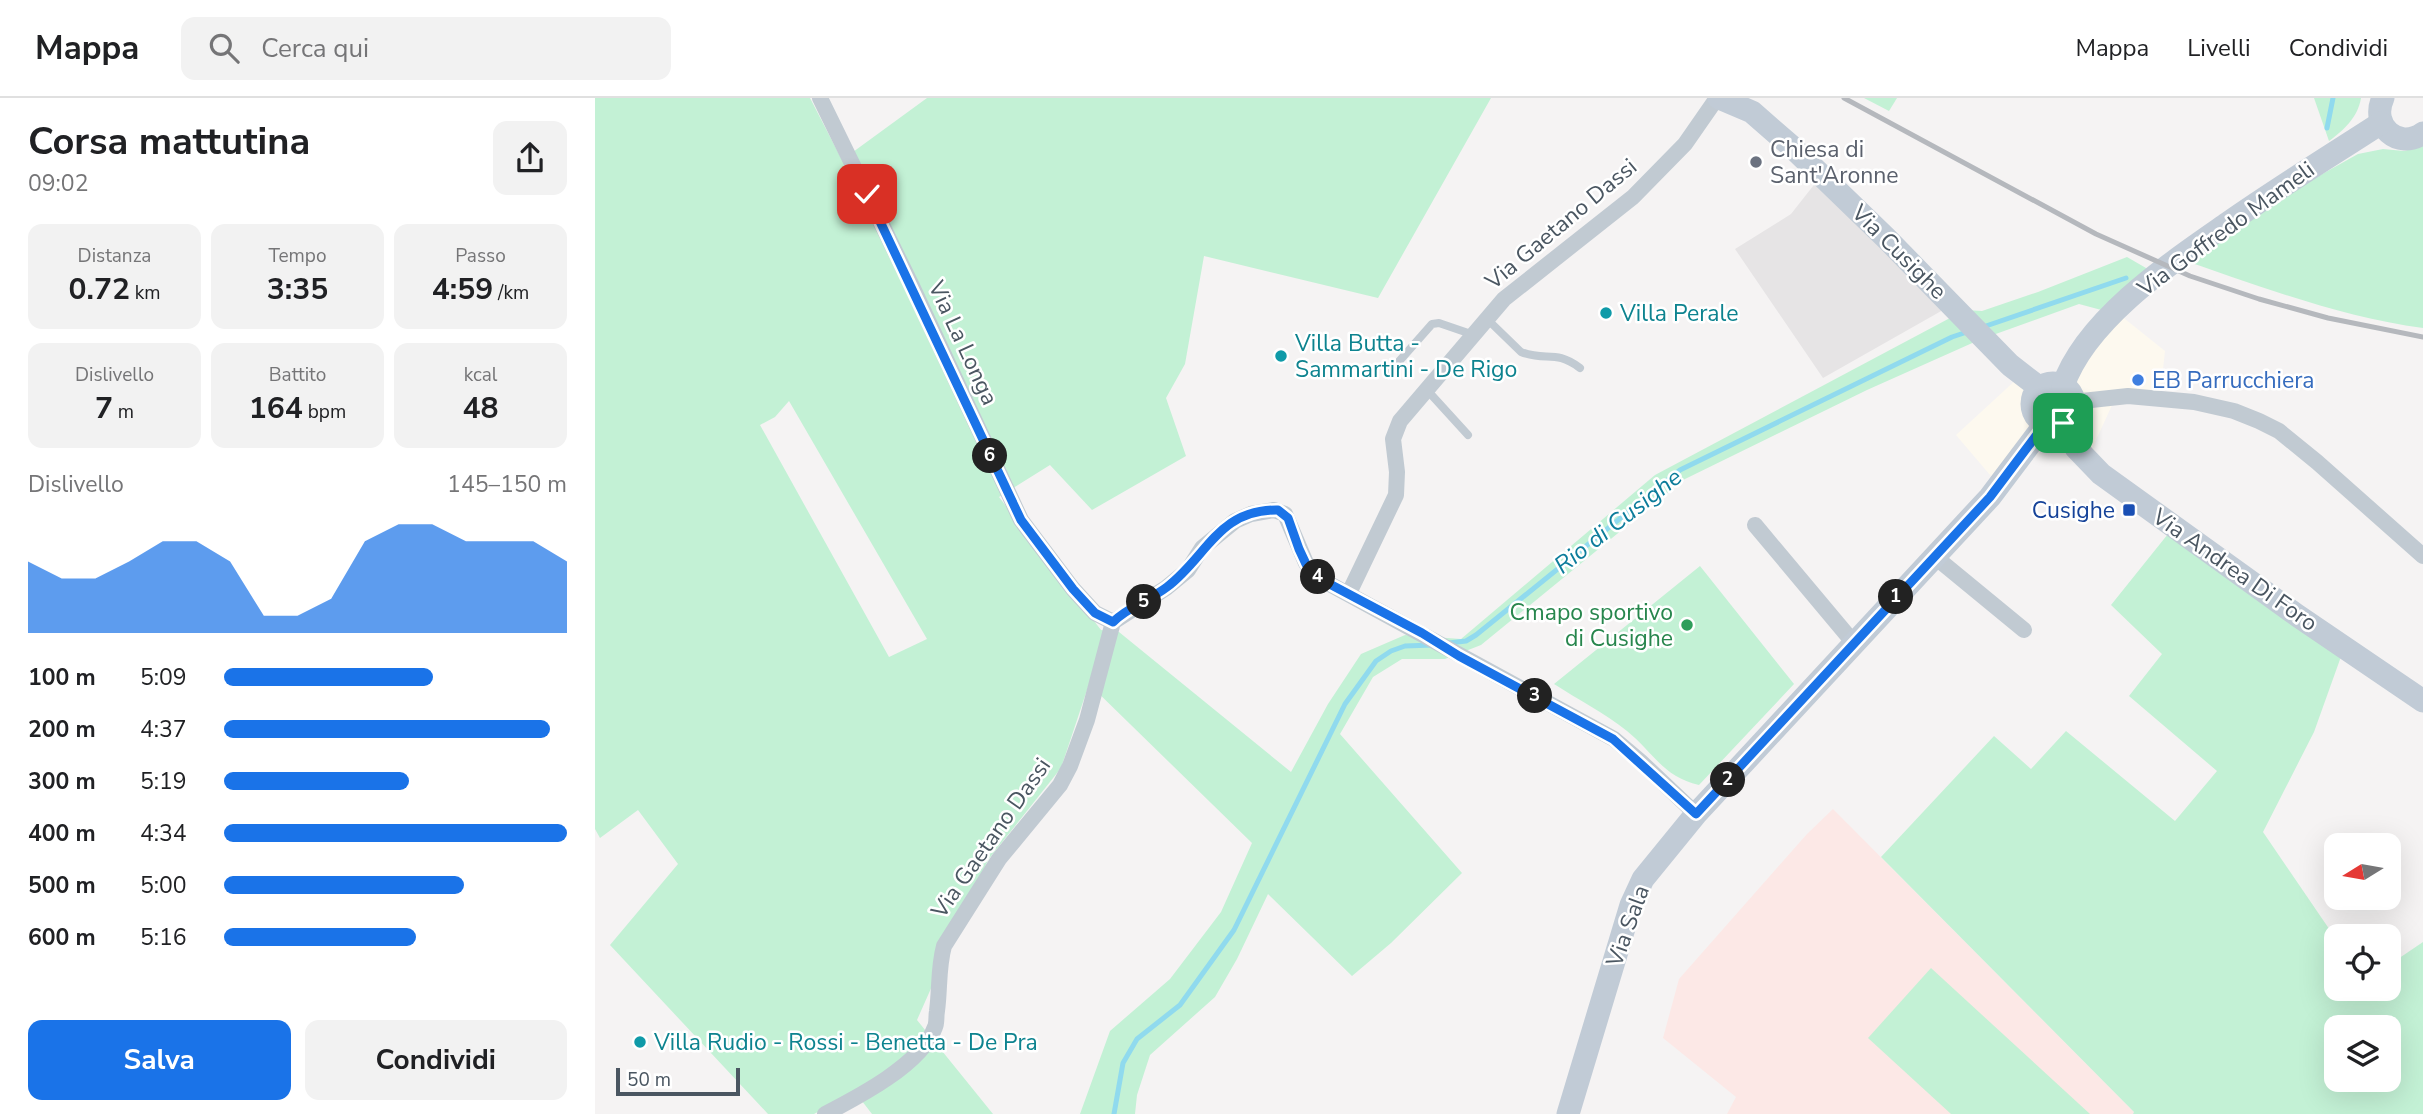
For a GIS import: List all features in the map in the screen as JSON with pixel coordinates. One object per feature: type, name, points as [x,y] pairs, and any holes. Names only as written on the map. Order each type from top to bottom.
[{"type":"street","name":"Via La Longa","points":[[820,98],[912,285],[1021,520],[1080,597],[1095,613],[1113,622]]},
{"type":"street","name":"Via Gaetano Dassi","points":[[1349,593],[1396,495],[1394,433],[1400,421],[1511,294],[1633,197],[1685,144],[1718,98]]},
{"type":"street","name":"Via Cusighe","points":[[1718,98],[1744,102],[2010,365],[2040,388]]},
{"type":"street","points":[[2383,98],[2379,107],[2381,123],[2393,136],[2409,139],[2423,133]]},
{"type":"street","name":"Via Goffredo Mameli","points":[[2068,394],[2068,372],[2084,347],[2144,286],[2183,254],[2381,123]]},
{"type":"street","points":[[2068,394],[2071,414],[2054,423],[2034,414],[2032,400],[2040,388],[2051,383],[2068,394],[2194,402],[2234,411],[2259,421],[2279,431],[2317,462],[2423,556]]},
{"type":"street","name":"Via Sala","points":[[1569,1114],[1636,892],[1653,866],[1696,814],[1990,497],[2054,423]]},
{"type":"street","name":"Via Andrea Di Foro","points":[[2054,423],[2101,474],[2287,608],[2423,701]]},
{"type":"street","points":[[1113,622],[1165,589],[1188,570],[1202,548],[1226,527],[1245,516],[1274,510],[1282,512],[1288,518],[1299,549],[1312,571],[1324,581],[1613,739],[1696,814]]},
{"type":"street","points":[[1755,526],[1853,642]]},
{"type":"street","points":[[1934,556],[2024,630]]},
{"type":"street","name":"Via Gaetano Dassi","points":[[825,1114],[862,1095],[908,1062],[925,1044],[935,1027],[939,998],[939,963],[944,946],[999,859],[1060,785],[1070,766],[1087,720],[1113,622]]},
{"type":"lane","name":"Via Gaetano Dassi","points":[[1487,319],[1521,352],[1529,355],[1561,356],[1580,368]]},
{"type":"lane","points":[[1387,376],[1432,324],[1439,323],[1474,335]]},
{"type":"lane","points":[[1427,390],[1468,435]]},
{"type":"shaded area","points":[[1817,181],[1943,310],[1823,378],[1735,249],[1791,214]]},
{"type":"shaded area","points":[[2120,315],[2165,351],[2159,406],[2114,401],[2090,453],[2054,408],[1996,482],[1956,435],[2018,378],[2055,407],[2087,349]]},
{"type":"shaded area","points":[[1833,809],[2134,1112],[2133,1114],[1727,1114],[1736,1097],[1663,1038],[1679,979],[1807,834]]},
{"type":"green space","points":[[595,98],[810,98],[842,160],[927,98],[1491,98],[1378,298],[1204,256],[1185,364],[1166,398],[1186,456],[1092,510],[1050,465],[999,497],[1101,630],[1119,632],[1291,772],[1328,704],[1361,654],[1405,635],[1461,639],[1655,475],[1965,310],[1982,311],[2127,257],[2165,279],[2120,315],[2079,304],[1979,340],[1867,390],[1683,480],[1481,645],[1445,659],[1402,659],[1373,677],[1340,734],[1462,873],[1391,943],[1352,976],[1268,894],[1237,959],[1215,997],[1150,1055],[1137,1095],[1135,1114],[1080,1114],[1110,1031],[1170,979],[1221,912],[1252,843],[1089,684],[1061,768],[988,860],[917,1020],[993,1114],[872,1114],[855,1092],[814,1114],[768,1114],[610,945],[678,864],[638,810],[600,838],[595,829]],"holes":[[[789,401],[927,639],[889,657],[760,425],[775,417]]]},
{"type":"green space","points":[[1864,98],[1897,98],[1889,111]]},
{"type":"green space","points":[[2314,98],[2361,98],[2350,122],[2329,141]]},
{"type":"green space","points":[[2423,146],[2423,328],[2328,308],[2174,257],[2358,154],[2383,149],[2404,151]]},
{"type":"green space","points":[[2176,524],[2343,651],[2314,732],[2263,832],[2326,924],[2324,1001],[2401,1001],[2401,957],[2423,942],[2423,1114],[2133,1114],[2134,1112],[1881,857],[1994,736],[2031,769],[2066,731],[2175,821],[2217,771],[2129,696],[2162,654],[2111,605]]},
{"type":"green space","name":"Cmapo sportivo di Cusighe","points":[[1700,566],[1794,684],[1699,785],[1667,770],[1618,724],[1554,684]]},
{"type":"green space","points":[[1931,968],[2090,1114],[1951,1114],[1868,1038]]},
{"type":"waterway","name":"Rio di Cusighe","points":[[2327,128],[2333,98]]},
{"type":"waterway","name":"Rio di Cusighe","points":[[1983,327],[2126,278]]},
{"type":"waterway","name":"Rio di Cusighe","points":[[1449,643],[1466,641],[1476,635],[1680,470],[1967,332]]},
{"type":"waterway","name":"Rio di Cusighe","points":[[1114,1114],[1123,1063],[1137,1039],[1180,1005],[1234,930],[1345,704],[1376,661],[1405,646],[1433,645]]},
{"type":"railway","points":[[1844,98],[2096,234],[2190,276],[2328,318],[2423,337]]},
{"type":"place","name":"Chiesa di Sant'Aronne","points":[[1756,162]]},
{"type":"place","name":"Villa Perale","points":[[1606,313]]},
{"type":"place","name":"Villa Butta - Sammartini - De Rigo","points":[[1281,356]]},
{"type":"place","name":"EB Parrucchiera","points":[[2138,380]]},
{"type":"place","name":"Cusighe","points":[[2129,510]]},
{"type":"place","name":"Cmapo sportivo di Cusighe","points":[[1687,625]]},
{"type":"place","name":"Villa Rudio - Rossi - Benetta - De Pra","points":[[640,1042]]},
{"type":"route","points":[[867,194],[912,285],[1010,501],[1021,520],[1073,589],[1095,613],[1113,622],[1165,589],[1188,570],[1202,548],[1235,521],[1251,514],[1278,510],[1288,518],[1306,564],[1317,577],[1613,739],[1696,814],[1990,497],[2045,424],[2063,423]]}]
